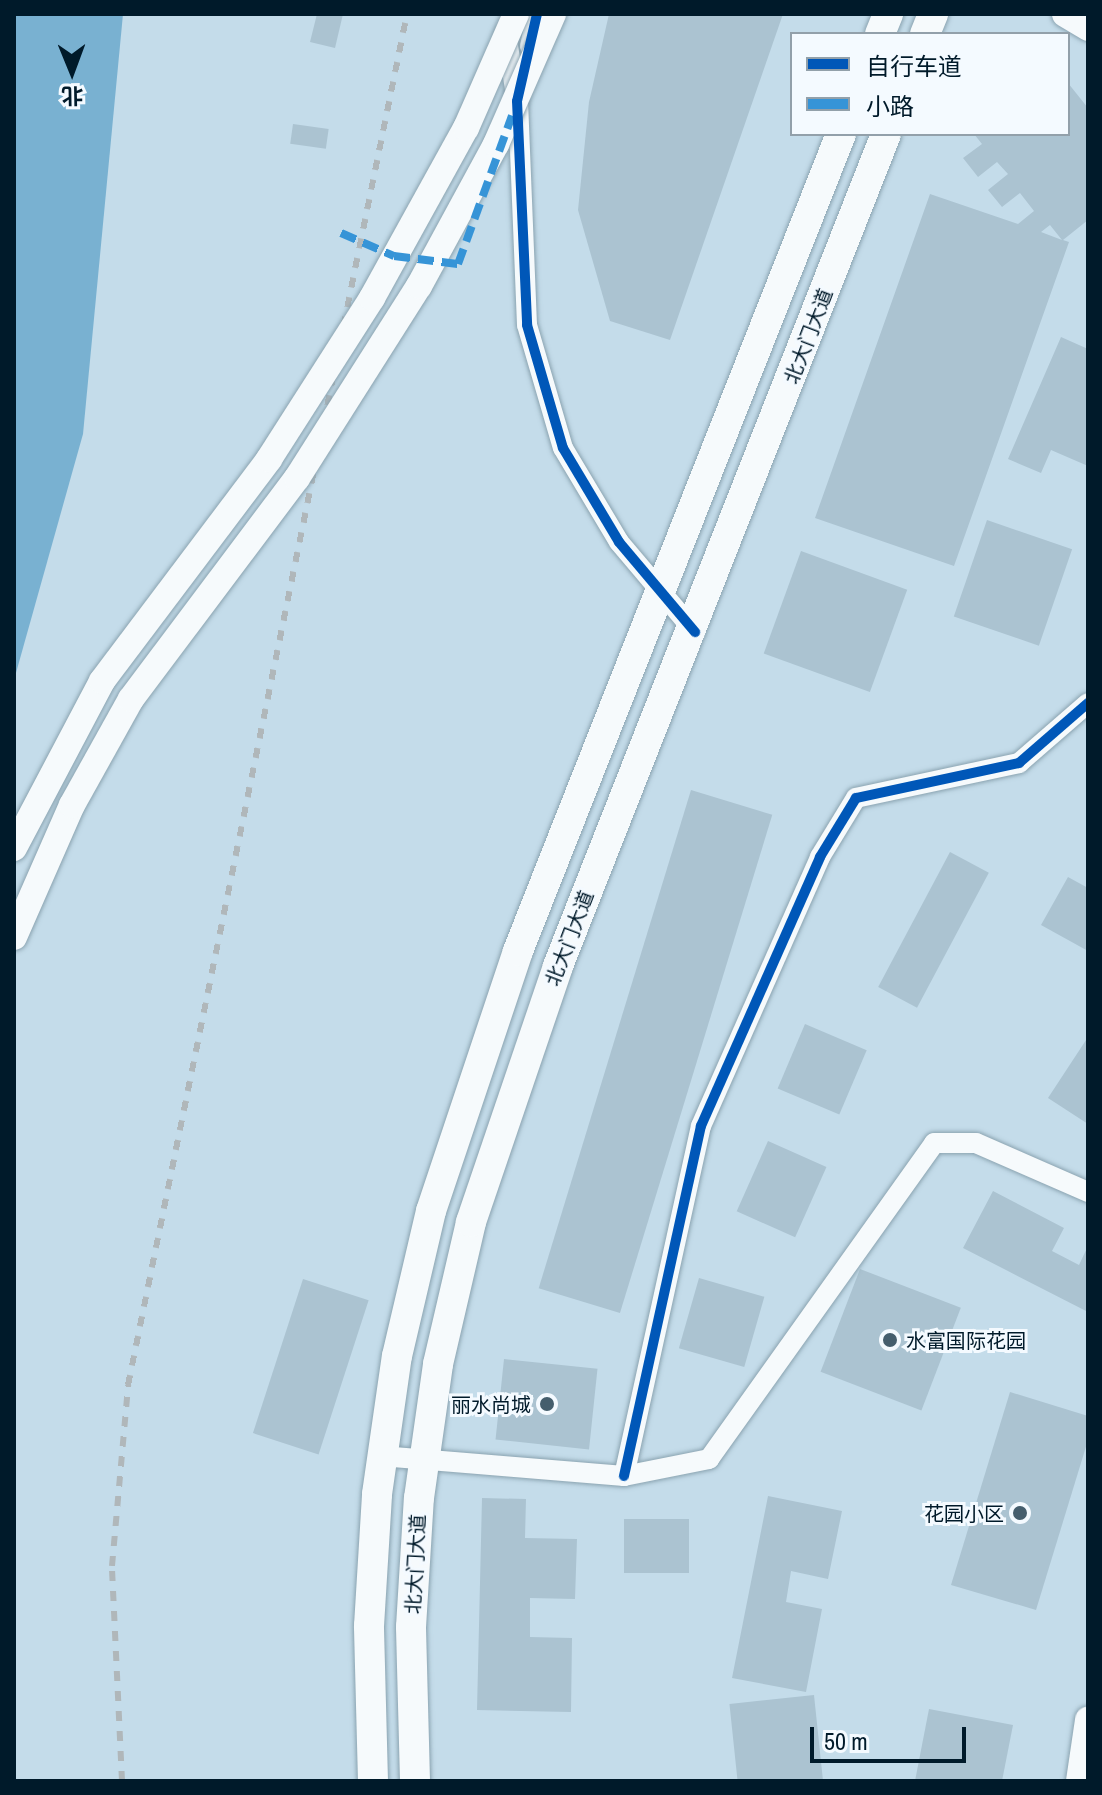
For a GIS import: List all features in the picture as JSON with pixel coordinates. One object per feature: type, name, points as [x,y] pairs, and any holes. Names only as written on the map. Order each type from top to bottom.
[{"type":"highway","name":"北大门大道","points":[[373,1781],[369,1626],[381,1456],[409,1297],[454,1134],[518,951],[664,595],[840,136]]},
{"type":"highway","name":"北大门大道","points":[[415,1781],[411,1627],[423,1459],[453,1294],[494,1146],[558,966],[695,632],[885,136]]},
{"type":"main road","points":[[14,848],[102,681],[269,459],[372,298],[466,128],[516,14]]},
{"type":"main road","points":[[14,937],[72,805],[131,699],[289,490],[419,286],[503,130],[553,14]]},
{"type":"main road","points":[[1065,14],[1088,28]]},
{"type":"main road","points":[[1079,1781],[1088,1720]]},
{"type":"street","points":[[502,14],[517,101],[527,325],[563,448],[619,542],[695,632]]},
{"type":"street","points":[[517,101],[537,14]]},
{"type":"street","points":[[624,1476],[701,1126],[820,857],[856,798],[1019,763],[1088,703]]},
{"type":"street","points":[[381,1456],[624,1476],[709,1459],[934,1143],[976,1143],[1088,1192]]},
{"type":"water","points":[[14,14],[123,14],[83,434],[14,680]]},
{"type":"building","points":[[317,14],[343,14],[335,48],[310,42]]},
{"type":"building","points":[[609,14],[783,14],[670,340],[610,321],[578,210],[589,102]]},
{"type":"building","points":[[1070,86],[1088,108],[1088,220],[1063,240],[1069,242],[954,566],[815,518],[930,194],[1018,224],[1034,211],[1020,193],[1002,207],[988,190],[1008,174],[997,162],[978,177],[963,158],[982,144],[976,136],[1070,136]],"holes":[[[1050,225],[1062,240],[1041,232]]]},
{"type":"building","points":[[293,124],[329,129],[326,149],[290,144]]},
{"type":"building","points":[[1061,337],[1088,349],[1088,466],[1051,450],[1041,473],[1008,459]]},
{"type":"building","points":[[987,520],[1072,549],[1039,646],[954,616]]},
{"type":"building","points":[[801,551],[907,590],[870,692],[764,653]]},
{"type":"building","points":[[691,790],[772,815],[620,1313],[539,1288]]},
{"type":"building","points":[[950,852],[989,873],[917,1008],[878,987]]},
{"type":"building","points":[[1068,877],[1088,888],[1088,951],[1041,925]]},
{"type":"building","points":[[805,1024],[867,1050],[839,1115],[778,1088]]},
{"type":"building","points":[[1088,1037],[1088,1124],[1048,1098]]},
{"type":"building","points":[[768,1141],[826,1167],[795,1237],[737,1211]]},
{"type":"building","points":[[993,1191],[1064,1228],[1052,1251],[1079,1265],[1088,1246],[1088,1312],[963,1248]]},
{"type":"building","name":"水富国际花园","points":[[860,1269],[961,1308],[921,1410],[821,1372]]},
{"type":"building","points":[[699,1278],[764,1297],[744,1367],[679,1348]]},
{"type":"building","points":[[303,1279],[369,1300],[319,1454],[253,1433]]},
{"type":"building","name":"丽水尚城","points":[[504,1359],[597,1369],[589,1449],[496,1440]]},
{"type":"building","name":"花园小区","points":[[1010,1392],[1088,1416],[1088,1440],[1036,1610],[951,1585]]},
{"type":"building","points":[[768,1496],[842,1511],[828,1579],[791,1571],[786,1602],[822,1609],[806,1692],[732,1678]]},
{"type":"building","points":[[482,1498],[526,1499],[525,1538],[577,1539],[575,1599],[530,1598],[530,1637],[572,1638],[571,1712],[477,1710]]},
{"type":"building","points":[[624,1519],[689,1519],[689,1573],[624,1573]]},
{"type":"building","points":[[814,1695],[823,1781],[738,1781],[729,1704]]},
{"type":"building","points":[[929,1709],[1013,1725],[1002,1781],[915,1781]]},
{"type":"railway","points":[[122,1781],[112,1566],[128,1385],[407,14]]},
{"type":"marked path","points":[[341,233],[394,256],[458,264],[512,116]]},
{"type":"cycle path","points":[[537,14],[517,101],[527,325],[563,448],[619,542],[695,632]]},
{"type":"cycle path","points":[[624,1476],[701,1126],[820,857],[856,798],[1019,763],[1088,703]]},
{"type":"place","name":"水富国际花园","points":[[890,1340]]},
{"type":"place","name":"丽水尚城","points":[[547,1404]]},
{"type":"place","name":"花园小区","points":[[1020,1513]]}]
